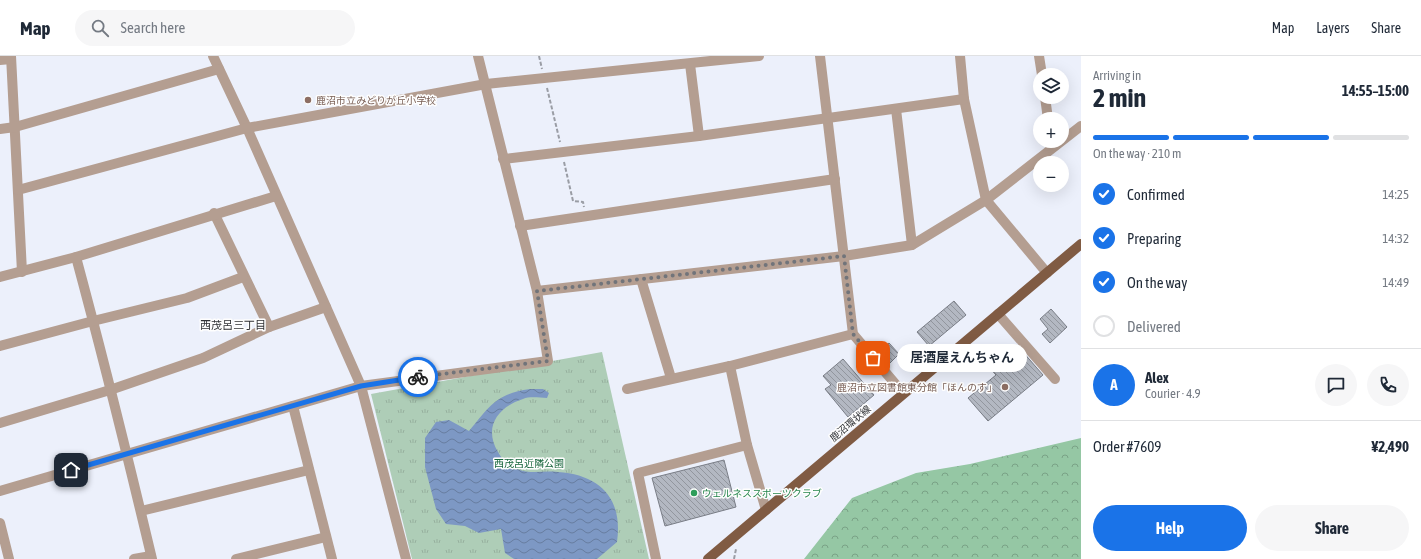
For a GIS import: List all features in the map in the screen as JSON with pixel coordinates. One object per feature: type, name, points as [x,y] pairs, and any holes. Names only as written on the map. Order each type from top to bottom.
[{"type":"main road","name":"鹿沼環状線","points":[[708,559],[1081,244]]},
{"type":"street","points":[[213,56],[247,128],[361,386],[406,559]]},
{"type":"street","points":[[0,491],[128,452],[361,386],[437,374],[548,361],[537,291],[478,56]]},
{"type":"street","points":[[18,190],[247,128],[486,84],[760,56]]},
{"type":"street","points":[[820,56],[853,334],[903,393]]},
{"type":"street","points":[[960,56],[964,99],[986,200],[1047,273]]},
{"type":"street","points":[[1039,56],[1041,68]]},
{"type":"street","points":[[0,60],[11,58],[22,272]]},
{"type":"street","points":[[690,64],[699,136]]},
{"type":"street","points":[[0,129],[15,127],[219,69]]},
{"type":"street","points":[[503,159],[699,136],[896,110],[964,99]]},
{"type":"street","points":[[896,110],[912,245]]},
{"type":"street","points":[[1069,134],[1081,126]]},
{"type":"street","points":[[537,291],[844,256],[912,245],[986,200],[1049,148]]},
{"type":"street","points":[[520,226],[835,180]]},
{"type":"street","points":[[0,277],[76,257],[214,213],[276,196]]},
{"type":"street","points":[[214,213],[243,276],[269,327]]},
{"type":"street","points":[[76,257],[110,390],[128,452],[151,557],[134,559]]},
{"type":"street","points":[[0,346],[93,321],[188,298],[243,276]]},
{"type":"street","points":[[641,279],[671,378]]},
{"type":"street","points":[[0,423],[110,390],[203,358],[269,327],[326,307]]},
{"type":"street","points":[[998,314],[1055,379]]},
{"type":"street","points":[[627,389],[730,366],[853,334]]},
{"type":"street","points":[[730,366],[748,445],[766,510]]},
{"type":"street","points":[[293,406],[332,559]]},
{"type":"street","points":[[656,559],[638,473],[748,445]]},
{"type":"street","points":[[141,511],[309,470]]},
{"type":"street","points":[[0,523],[9,559]]},
{"type":"street","points":[[236,559],[326,536]]},
{"type":"path","points":[[544,78],[573,202],[583,202],[586,216]]},
{"type":"green space","name":"西茂呂近隣公園","points":[[602,352],[649,559],[412,559],[371,394]]},
{"type":"green space","points":[[1081,438],[1081,559],[804,559],[852,498],[916,473],[970,464]]},
{"type":"water","points":[[530,389],[543,389],[549,393],[547,398],[535,397],[523,399],[506,407],[500,413],[493,426],[492,434],[494,443],[504,461],[518,470],[573,474],[586,478],[597,484],[606,492],[616,513],[618,527],[617,542],[597,559],[514,559],[505,553],[501,529],[479,533],[465,526],[446,524],[436,509],[425,467],[425,438],[436,422],[449,420],[469,431],[494,402],[509,394]]},
{"type":"building","points":[[954,301],[966,315],[929,346],[917,332]]},
{"type":"building","points":[[1051,309],[1067,327],[1050,343],[1042,334],[1048,329],[1040,319]]},
{"type":"building","points":[[889,343],[899,354],[888,365],[878,353]]},
{"type":"building","name":"鹿沼市立図書館東分館「ほんのす」","points":[[986,349],[1002,368],[1022,351],[1043,375],[988,421],[968,398],[996,375],[979,356]]},
{"type":"building","points":[[843,359],[874,395],[848,417],[825,389],[831,385],[823,376]]},
{"type":"building","name":"ウェルネススポーツクラブ","points":[[724,460],[736,507],[665,526],[652,478]]},
{"type":"way so far","points":[[418,377],[548,361],[537,291],[844,256],[853,334],[873,358]]},
{"type":"place","name":"鹿沼市立みどりが丘小学校","points":[[308,100]]},
{"type":"place","name":"居酒屋えんちゃん","points":[[873,358]]},
{"type":"place","name":"鹿沼市立図書館東分館「ほんのす」","points":[[1005,387]]},
{"type":"place","name":"ウェルネススポーツクラブ","points":[[694,493]]},
{"type":"district","name":"西茂呂三丁目","points":[[233,325]]},
{"type":"route","points":[[71,470],[128,452],[361,386],[418,377]]}]
